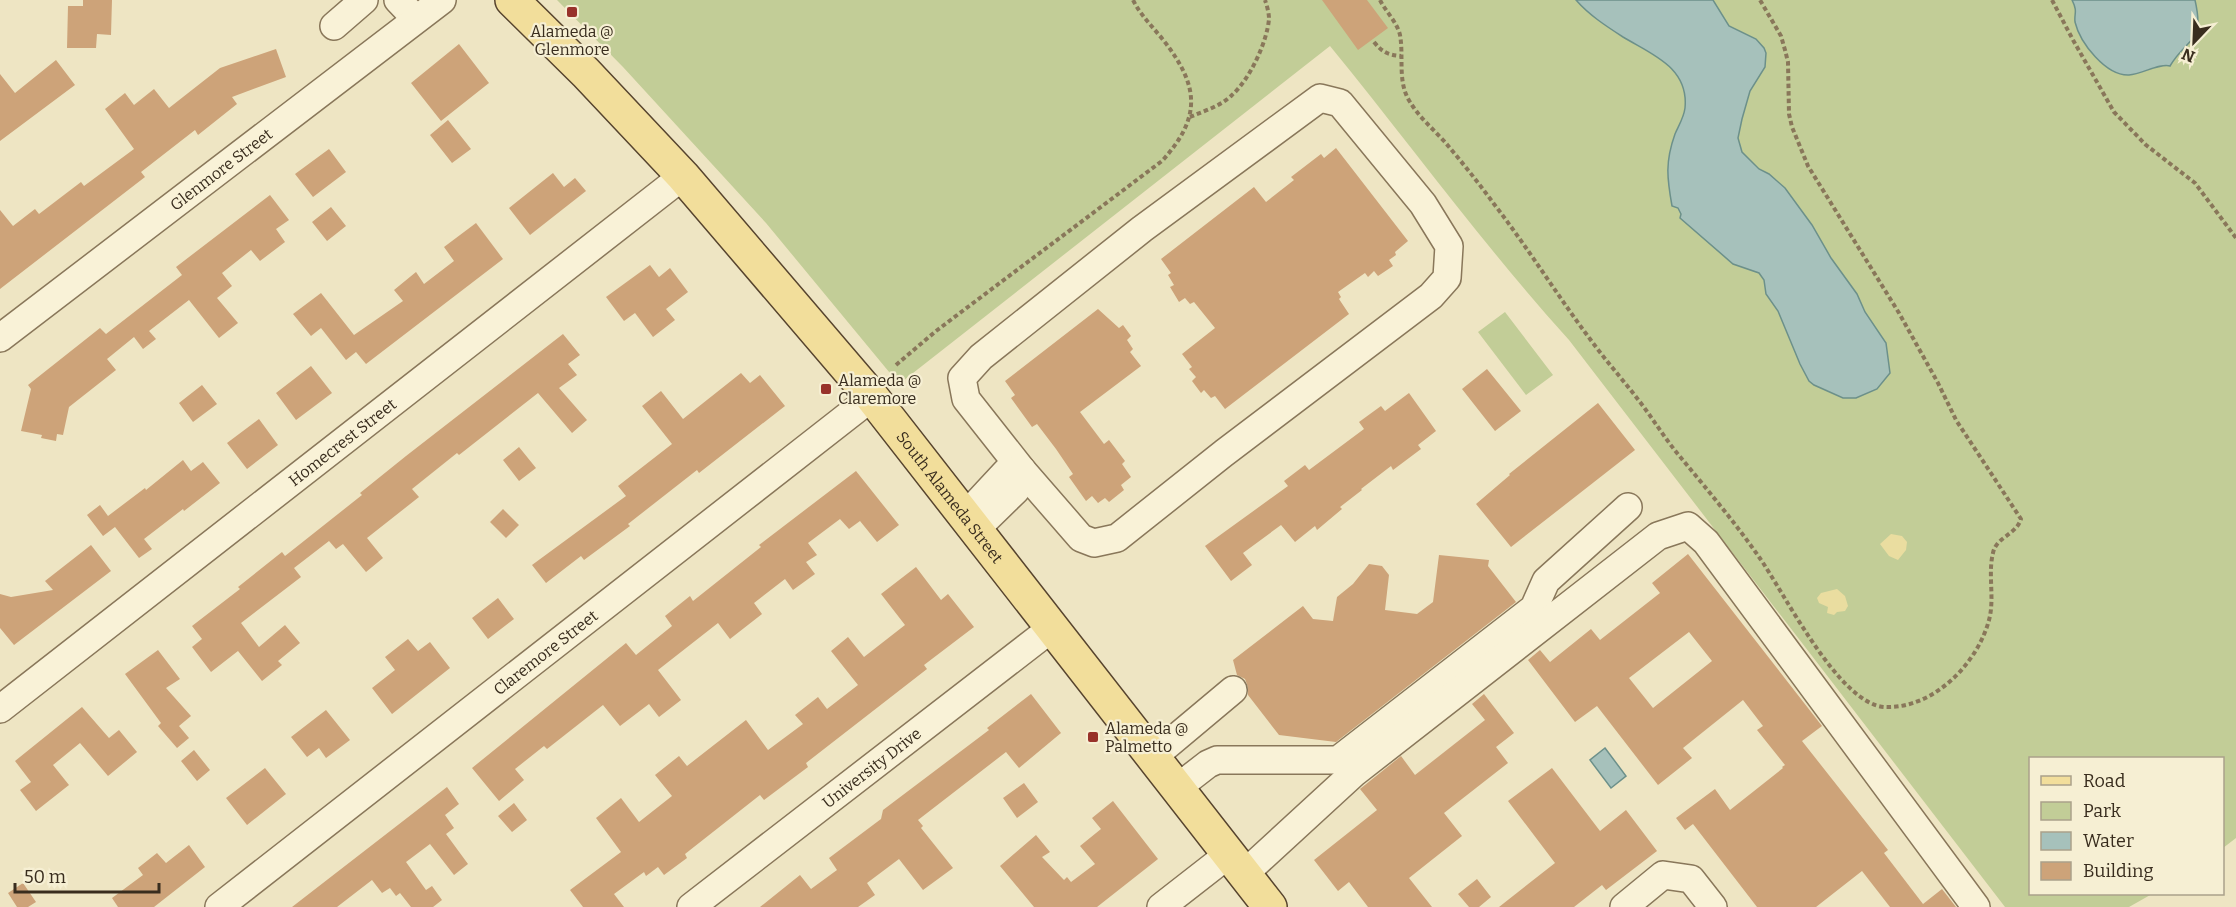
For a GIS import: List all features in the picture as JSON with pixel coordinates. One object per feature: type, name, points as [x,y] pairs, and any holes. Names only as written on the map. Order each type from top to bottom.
[{"type":"main road","name":"South Alameda Street","points":[[512,0],[683,176],[872,398],[1270,907]]},
{"type":"street","points":[[334,26],[364,0]]},
{"type":"street","points":[[398,0],[416,19]]},
{"type":"street","name":"Glenmore Street","points":[[0,338],[442,0]]},
{"type":"street","points":[[1320,98],[1340,103],[1423,204],[1449,246],[1447,278],[1431,296],[1117,538],[1094,543],[1080,538],[1022,470],[966,399],[962,378],[981,357],[1142,229],[1320,98]]},
{"type":"street","name":"Homecrest Street","points":[[0,709],[683,176]]},
{"type":"street","name":"Claremore Street","points":[[219,907],[872,398]]},
{"type":"street","points":[[971,522],[1016,490],[1022,470]]},
{"type":"street","points":[[1177,788],[1208,764],[1218,760],[1338,760],[1534,608],[1546,581],[1628,507]]},
{"type":"street","points":[[1161,907],[1236,864],[1658,536],[1688,526],[1706,542],[1976,907]]},
{"type":"street","name":"University Drive","points":[[692,907],[1052,628]]},
{"type":"street","points":[[1153,757],[1233,690]]},
{"type":"street","points":[[1624,907],[1663,875],[1690,879],[1713,907]]},
{"type":"path","points":[[896,365],[936,330],[1009,278],[1162,161],[1174,147],[1190,117],[1192,101],[1190,85],[1178,61],[1138,11],[1133,0]]},
{"type":"path","points":[[1190,117],[1211,109],[1233,95],[1246,76],[1260,53],[1266,34],[1269,16],[1265,0]]},
{"type":"path","points":[[1380,0],[1397,26],[1403,85],[1409,101],[1458,158],[1524,243],[1591,340],[1755,551],[1804,630],[1849,686],[1860,697],[1876,705],[1884,707],[1903,705],[1928,697],[1958,674],[1973,657],[1990,616],[1993,592],[1992,554],[1995,546],[2015,531],[2021,519],[1956,420],[1899,313],[1808,166],[1792,127],[1788,62],[1781,36],[1760,0]]},
{"type":"path","points":[[2052,0],[2114,112],[2146,145],[2194,183],[2236,238]]},
{"type":"path","points":[[1374,42],[1389,55],[1401,56]]},
{"type":"green space","points":[[557,0],[2236,0],[2236,838],[2224,847],[2224,757],[2029,757],[2029,895],[2150,895],[2129,907],[2005,907],[1569,340],[1477,232],[1330,46],[899,384],[766,223],[623,67]]},
{"type":"green space","points":[[1505,312],[1553,375],[1526,395],[1478,332]]},
{"type":"sand","points":[[1891,534],[1902,536],[1907,542],[1906,550],[1898,560],[1889,556],[1880,544]]},
{"type":"sand","points":[[1837,589],[1845,596],[1848,606],[1845,611],[1834,615],[1827,613],[1828,607],[1819,603],[1817,598],[1821,593]]},
{"type":"water","points":[[1576,0],[1713,0],[1729,26],[1756,39],[1764,48],[1765,67],[1750,91],[1742,119],[1738,138],[1742,152],[1759,169],[1769,174],[1785,188],[1857,294],[1865,312],[1886,343],[1890,373],[1877,389],[1856,398],[1843,398],[1809,381],[1778,311],[1766,294],[1764,280],[1759,273],[1733,264],[1680,218],[1678,208],[1672,206],[1668,170],[1672,144],[1685,108],[1685,94],[1681,82],[1675,72],[1656,56],[1604,24],[1586,11]]},
{"type":"water","points":[[2072,0],[2195,0],[2198,25],[2193,38],[2170,66],[2161,66],[2129,75],[2120,74],[2095,57],[2082,39],[2075,22]]},
{"type":"water","points":[[1605,748],[1626,776],[1611,788],[1590,760]]},
{"type":"building","points":[[83,0],[112,0],[111,35],[97,34],[96,48],[67,48],[68,6],[83,6]]},
{"type":"building","points":[[1322,0],[1367,0],[1388,28],[1358,50]]},
{"type":"building","points":[[459,44],[489,83],[441,121],[411,83]]},
{"type":"building","points":[[276,49],[286,77],[232,97],[237,104],[198,135],[195,130],[141,172],[145,177],[0,289],[0,210],[13,226],[35,209],[39,214],[81,182],[84,186],[134,149],[105,109],[125,93],[134,105],[154,89],[169,108],[220,68]]},
{"type":"building","points":[[56,60],[75,85],[0,141],[0,74],[15,93]]},
{"type":"building","points":[[448,120],[471,149],[452,163],[430,135]]},
{"type":"building","points":[[1336,148],[1408,241],[1389,260],[1393,266],[1378,276],[1374,271],[1368,277],[1365,273],[1338,292],[1341,297],[1339,299],[1349,314],[1225,409],[1215,396],[1211,398],[1204,390],[1201,393],[1192,381],[1196,377],[1189,369],[1192,367],[1182,354],[1215,328],[1194,302],[1190,304],[1185,298],[1179,302],[1170,287],[1174,285],[1168,275],[1171,273],[1161,259],[1254,187],[1266,202],[1294,180],[1291,177],[1321,154],[1324,158]]},
{"type":"building","points":[[329,149],[346,172],[313,197],[295,174]]},
{"type":"building","points":[[553,173],[564,187],[575,178],[586,191],[530,235],[509,208]]},
{"type":"building","points":[[270,195],[289,220],[276,229],[285,242],[260,261],[251,250],[222,273],[232,286],[217,298],[238,323],[219,338],[189,300],[149,331],[156,339],[143,349],[134,337],[107,359],[116,370],[69,407],[63,435],[57,434],[56,441],[41,438],[42,435],[21,431],[31,389],[28,385],[100,328],[106,334],[182,275],[176,267]]},
{"type":"building","points":[[331,207],[346,226],[327,241],[312,222]]},
{"type":"building","points":[[476,223],[503,259],[366,364],[356,352],[346,360],[321,328],[311,336],[293,314],[321,293],[354,335],[403,301],[394,290],[416,272],[424,284],[454,261],[444,247]]},
{"type":"building","points":[[650,265],[659,277],[670,268],[688,292],[666,309],[675,320],[653,337],[635,313],[624,321],[606,297]]},
{"type":"building","points":[[1098,309],[1119,328],[1123,325],[1131,336],[1127,340],[1133,349],[1130,352],[1141,366],[1080,412],[1104,444],[1109,440],[1125,461],[1122,464],[1131,477],[1121,485],[1124,490],[1109,502],[1105,498],[1098,503],[1092,496],[1086,501],[1069,477],[1073,474],[1056,449],[1037,424],[1032,427],[1011,398],[1015,395],[1005,381]]},
{"type":"building","points":[[563,334],[580,355],[568,364],[577,375],[559,388],[587,420],[572,433],[538,393],[412,489],[419,497],[367,538],[383,558],[366,572],[343,544],[336,549],[329,541],[294,568],[301,577],[241,623],[259,647],[285,625],[300,643],[278,661],[282,665],[262,681],[238,651],[211,672],[192,647],[202,639],[192,626],[240,589],[238,587],[282,552],[285,556],[362,495],[360,493],[406,456]]},
{"type":"building","points":[[311,366],[332,393],[296,420],[276,393]]},
{"type":"building","points":[[1487,369],[1521,411],[1495,431],[1462,389]]},
{"type":"building","points":[[741,373],[750,383],[760,375],[785,406],[699,473],[697,470],[628,524],[630,526],[584,560],[581,556],[546,583],[532,565],[626,496],[618,486],[672,444],[642,406],[661,391],[683,419]]},
{"type":"building","points":[[202,385],[217,404],[193,422],[179,403]]},
{"type":"building","points":[[1409,393],[1436,431],[1418,445],[1421,449],[1393,470],[1391,466],[1340,507],[1342,509],[1317,530],[1315,526],[1295,542],[1281,525],[1243,553],[1252,565],[1231,581],[1205,546],[1288,486],[1284,481],[1305,465],[1309,470],[1364,429],[1359,422],[1381,406],[1385,411]]},
{"type":"building","points":[[1598,403],[1635,450],[1511,547],[1476,504],[1509,474]]},
{"type":"building","points":[[259,419],[278,445],[247,469],[227,443]]},
{"type":"building","points":[[519,447],[536,468],[519,481],[503,460]]},
{"type":"building","points":[[183,460],[191,471],[203,462],[220,483],[144,539],[152,549],[139,558],[115,527],[103,536],[87,515],[100,505],[108,516],[145,488],[146,490]]},
{"type":"building","points":[[856,471],[899,525],[877,542],[860,521],[849,529],[840,519],[808,543],[817,555],[806,562],[815,574],[793,590],[785,579],[754,603],[762,614],[730,639],[718,623],[658,670],[681,700],[659,717],[649,704],[620,726],[603,705],[547,749],[544,746],[515,769],[524,780],[499,801],[472,768],[626,643],[636,655],[672,626],[665,616],[690,596],[693,601],[761,547],[759,545]]},
{"type":"building","points":[[503,509],[519,525],[506,538],[490,522]]},
{"type":"building","points":[[91,545],[111,571],[14,645],[0,628],[0,594],[11,597],[53,590],[45,581]]},
{"type":"building","points":[[1688,554],[1822,726],[1802,741],[1888,850],[1884,853],[1923,904],[1942,889],[1956,907],[1890,907],[1862,871],[1816,907],[1757,907],[1693,824],[1685,830],[1676,818],[1715,789],[1730,810],[1785,765],[1757,730],[1763,726],[1743,700],[1683,748],[1692,758],[1658,785],[1597,706],[1575,722],[1528,660],[1540,650],[1550,662],[1591,629],[1600,640],[1660,593],[1652,583]],"holes":[[[1689,632],[1712,661],[1653,708],[1629,678]]]},
{"type":"building","points":[[1439,555],[1489,560],[1488,566],[1516,602],[1336,742],[1279,735],[1248,695],[1245,679],[1237,675],[1233,660],[1303,606],[1313,619],[1333,621],[1337,597],[1353,584],[1369,564],[1382,566],[1389,575],[1385,610],[1417,614],[1433,602]]},
{"type":"building","points":[[916,567],[941,600],[948,594],[974,627],[924,665],[927,669],[806,763],[808,767],[764,800],[760,795],[685,854],[687,858],[664,875],[658,867],[646,876],[644,872],[614,894],[624,907],[583,907],[570,890],[621,852],[596,818],[621,798],[639,822],[672,796],[655,775],[679,756],[687,766],[746,720],[768,750],[803,724],[795,715],[818,697],[827,709],[858,685],[831,651],[848,637],[864,657],[905,625],[881,594]]},
{"type":"building","points":[[498,598],[514,619],[488,639],[472,618]]},
{"type":"building","points":[[408,639],[418,651],[430,642],[450,668],[392,714],[372,688],[395,670],[385,657]]},
{"type":"building","points":[[158,650],[180,679],[166,688],[191,716],[179,726],[189,738],[177,748],[158,726],[161,723],[125,674]]},
{"type":"building","points":[[1031,694],[1061,733],[1019,768],[1006,752],[918,820],[923,826],[921,828],[953,868],[923,890],[899,859],[867,883],[875,895],[858,907],[760,907],[800,875],[811,889],[837,870],[829,858],[881,819],[883,810],[989,730],[987,728]]},
{"type":"building","points":[[1484,694],[1514,733],[1496,747],[1508,763],[1444,813],[1462,836],[1409,878],[1432,907],[1368,907],[1349,882],[1338,891],[1314,860],[1377,810],[1360,789],[1401,756],[1415,775],[1485,720],[1472,704]]},
{"type":"building","points":[[82,707],[109,738],[119,730],[137,752],[108,776],[80,743],[53,765],[69,785],[36,811],[20,790],[31,782],[15,761]]},
{"type":"building","points":[[326,710],[350,740],[326,758],[319,748],[307,757],[291,737]]},
{"type":"building","points":[[194,750],[210,770],[197,781],[181,761]]},
{"type":"building","points":[[265,768],[286,794],[247,825],[226,798]]},
{"type":"building","points":[[1552,768],[1600,831],[1626,810],[1657,851],[1606,890],[1602,885],[1574,907],[1499,907],[1555,863],[1508,801]]},
{"type":"building","points":[[1024,783],[1038,802],[1017,818],[1003,798]]},
{"type":"building","points":[[447,787],[459,804],[445,815],[454,828],[446,834],[468,864],[454,875],[430,844],[406,862],[426,890],[432,886],[442,900],[433,907],[411,907],[400,893],[396,896],[390,888],[382,893],[372,880],[337,907],[292,907]]},
{"type":"building","points":[[1113,801],[1158,859],[1097,907],[1034,907],[1000,866],[1036,835],[1050,852],[1042,857],[1064,880],[1067,877],[1071,882],[1095,864],[1080,846],[1101,829],[1092,818]]},
{"type":"building","points":[[514,803],[527,820],[512,832],[498,816]]},
{"type":"building","points":[[189,845],[205,867],[154,907],[118,907],[112,898],[143,875],[138,868],[157,853],[166,863]]},
{"type":"building","points":[[1477,879],[1491,897],[1479,907],[1469,907],[1458,894]]},
{"type":"building","points":[[23,883],[36,902],[28,907],[17,907],[8,893]]},
{"type":"place","name":"Alameda @ Glenmore","points":[[572,12]]},
{"type":"place","name":"Alameda @ Claremore","points":[[826,389]]},
{"type":"place","name":"Alameda @ Palmetto","points":[[1093,737]]}]
